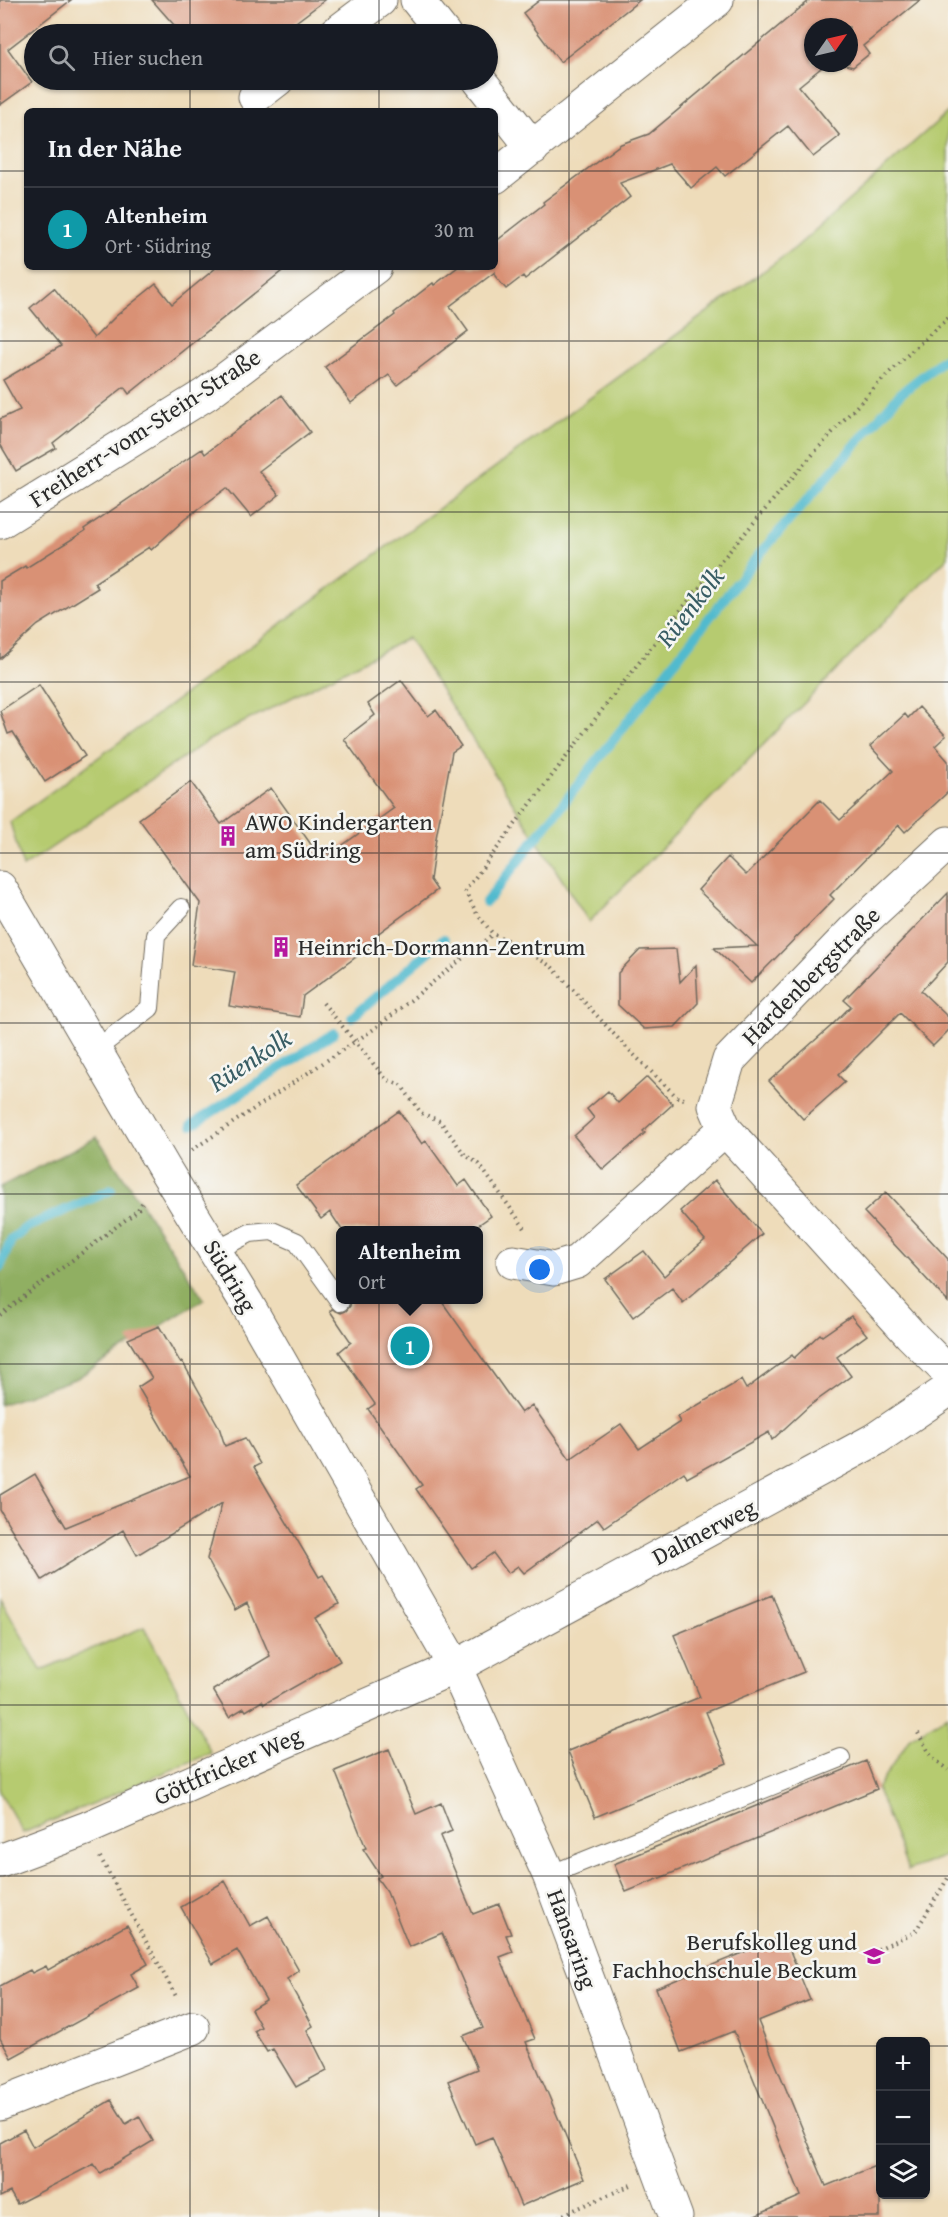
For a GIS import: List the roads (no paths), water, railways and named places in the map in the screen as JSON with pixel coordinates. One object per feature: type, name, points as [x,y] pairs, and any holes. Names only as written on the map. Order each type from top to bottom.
[{"type":"street","points":[[348,24],[380,0]]},
{"type":"street","points":[[417,0],[436,24]]},
{"type":"street","points":[[498,175],[717,0]]},
{"type":"street","points":[[487,90],[533,148]]},
{"type":"street","name":"Freiherr-vom-Stein-Straße","points":[[0,522],[206,394],[371,270]]},
{"type":"street","name":"Hardenbergstraße","points":[[720,1118],[729,1060],[855,929],[948,843]]},
{"type":"street","name":"Südring","points":[[0,888],[164,1168],[246,1302],[455,1667]]},
{"type":"street","points":[[513,1262],[554,1269],[578,1262],[720,1118],[910,1334],[948,1372]]},
{"type":"street","name":"Dalmerweg","points":[[455,1667],[874,1440],[948,1390]]},
{"type":"street","name":"Göttfricker Weg","points":[[0,1861],[85,1829],[455,1667]]},
{"type":"street","name":"Hansaring","points":[[455,1667],[549,1875],[676,2217]]},
{"type":"street","points":[[0,2104],[193,2028]]},
{"type":"lane","points":[[95,1050],[150,1008],[156,935],[181,908]]},
{"type":"lane","points":[[215,1251],[250,1233],[272,1231],[297,1242],[336,1296]]},
{"type":"lane","points":[[549,1875],[841,1758]]},
{"type":"waterway","name":"Rüenkolk","points":[[486,902],[757,557],[900,394],[948,356]]},
{"type":"waterway","name":"Rüenkolk","points":[[352,1017],[444,939]]},
{"type":"waterway","name":"Rüenkolk","points":[[192,1125],[334,1033]]},
{"type":"waterway","name":"Rüenkolk","points":[[0,1267],[11,1240],[27,1227],[111,1190]]},
{"type":"place","name":"AWO Kindergarten am Südring","points":[[228,836]]},
{"type":"place","name":"Heinrich-Dormann-Zentrum","points":[[281,947]]},
{"type":"place","name":"Altenheim","points":[[410,1346]]},
{"type":"place","name":"Berufskolleg und Fachhochschule Beckum","points":[[874,1956]]}]
